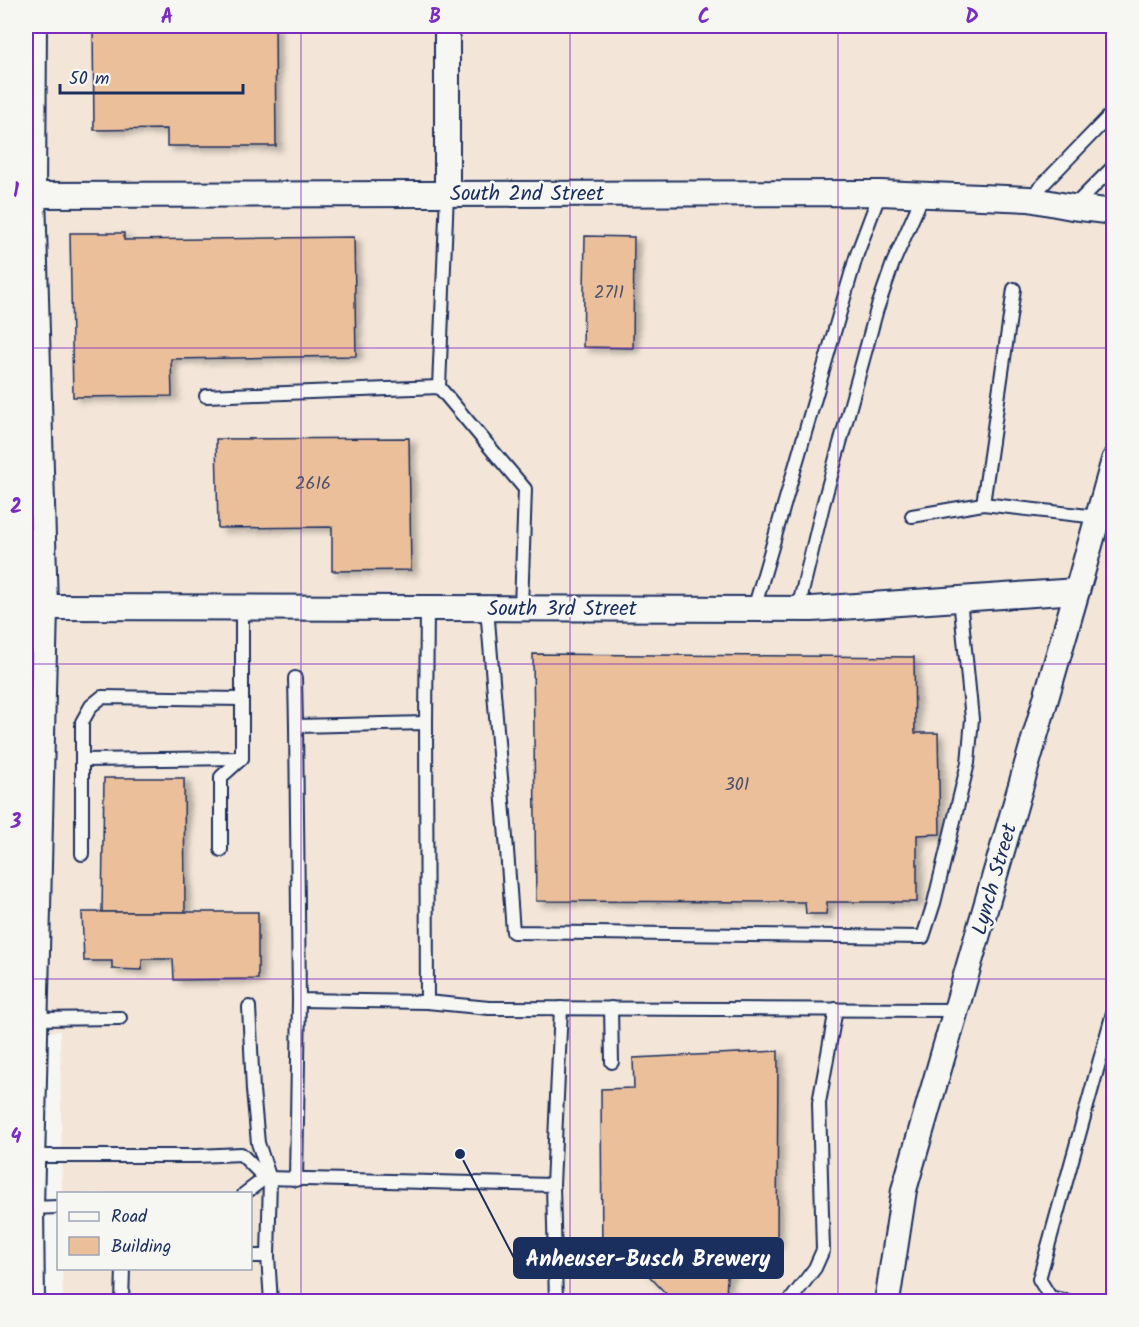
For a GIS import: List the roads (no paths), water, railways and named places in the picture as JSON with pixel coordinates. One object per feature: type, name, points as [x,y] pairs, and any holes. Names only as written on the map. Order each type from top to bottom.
[{"type":"street","points":[[32,1302],[31,1208],[45,607],[29,195],[34,26]]},
{"type":"street","points":[[447,26],[447,193]]},
{"type":"street","name":"South 2nd Street","points":[[29,195],[880,193],[1029,199],[1113,212]]},
{"type":"street","name":"Lynch Street","points":[[888,1302],[904,1190],[1113,460]]},
{"type":"street","name":"South 3rd Street","points":[[45,607],[798,609],[1077,591]]},
{"type":"lane","points":[[1029,199],[1113,111]]},
{"type":"lane","points":[[1072,207],[1113,166]]},
{"type":"lane","points":[[447,193],[439,387],[525,489],[521,608]]},
{"type":"lane","points":[[754,609],[857,254],[880,193]]},
{"type":"lane","points":[[798,609],[823,505],[877,309],[892,263],[923,195]]},
{"type":"lane","points":[[983,504],[1014,288]]},
{"type":"lane","points":[[206,396],[439,387]]},
{"type":"lane","points":[[912,516],[983,504],[1097,518]]},
{"type":"lane","points":[[487,608],[513,932],[923,937],[934,903],[968,763],[972,718],[960,599]]},
{"type":"lane","points":[[221,850],[221,777],[242,758],[242,607]]},
{"type":"lane","points":[[427,608],[427,1002]]},
{"type":"lane","points":[[295,678],[299,1000],[296,1180]]},
{"type":"lane","points":[[82,854],[82,722],[90,706],[102,697],[242,699]]},
{"type":"lane","points":[[296,726],[426,723]]},
{"type":"lane","points":[[82,760],[242,758]]},
{"type":"lane","points":[[299,1000],[427,1002],[489,1008],[956,1010]]},
{"type":"lane","points":[[249,1007],[258,1143],[267,1179],[271,1302]]},
{"type":"lane","points":[[555,1302],[553,1185],[561,1008]]},
{"type":"lane","points":[[611,1008],[612,1062]]},
{"type":"lane","points":[[789,1302],[815,1268],[823,1250],[819,1103],[836,1009]]},
{"type":"lane","points":[[1072,1302],[1050,1297],[1039,1279],[1113,1009]]},
{"type":"lane","points":[[35,1018],[120,1018]]},
{"type":"lane","points":[[32,1156],[241,1154],[267,1179]]},
{"type":"lane","points":[[247,1192],[267,1179],[553,1185]]},
{"type":"lane","points":[[31,1208],[57,1207]]},
{"type":"lane","points":[[252,1256],[268,1256]]},
{"type":"lane","points":[[122,1302],[123,1270]]},
{"type":"place","name":"Anheuser-Busch Brewery","points":[[460,1154]]}]
